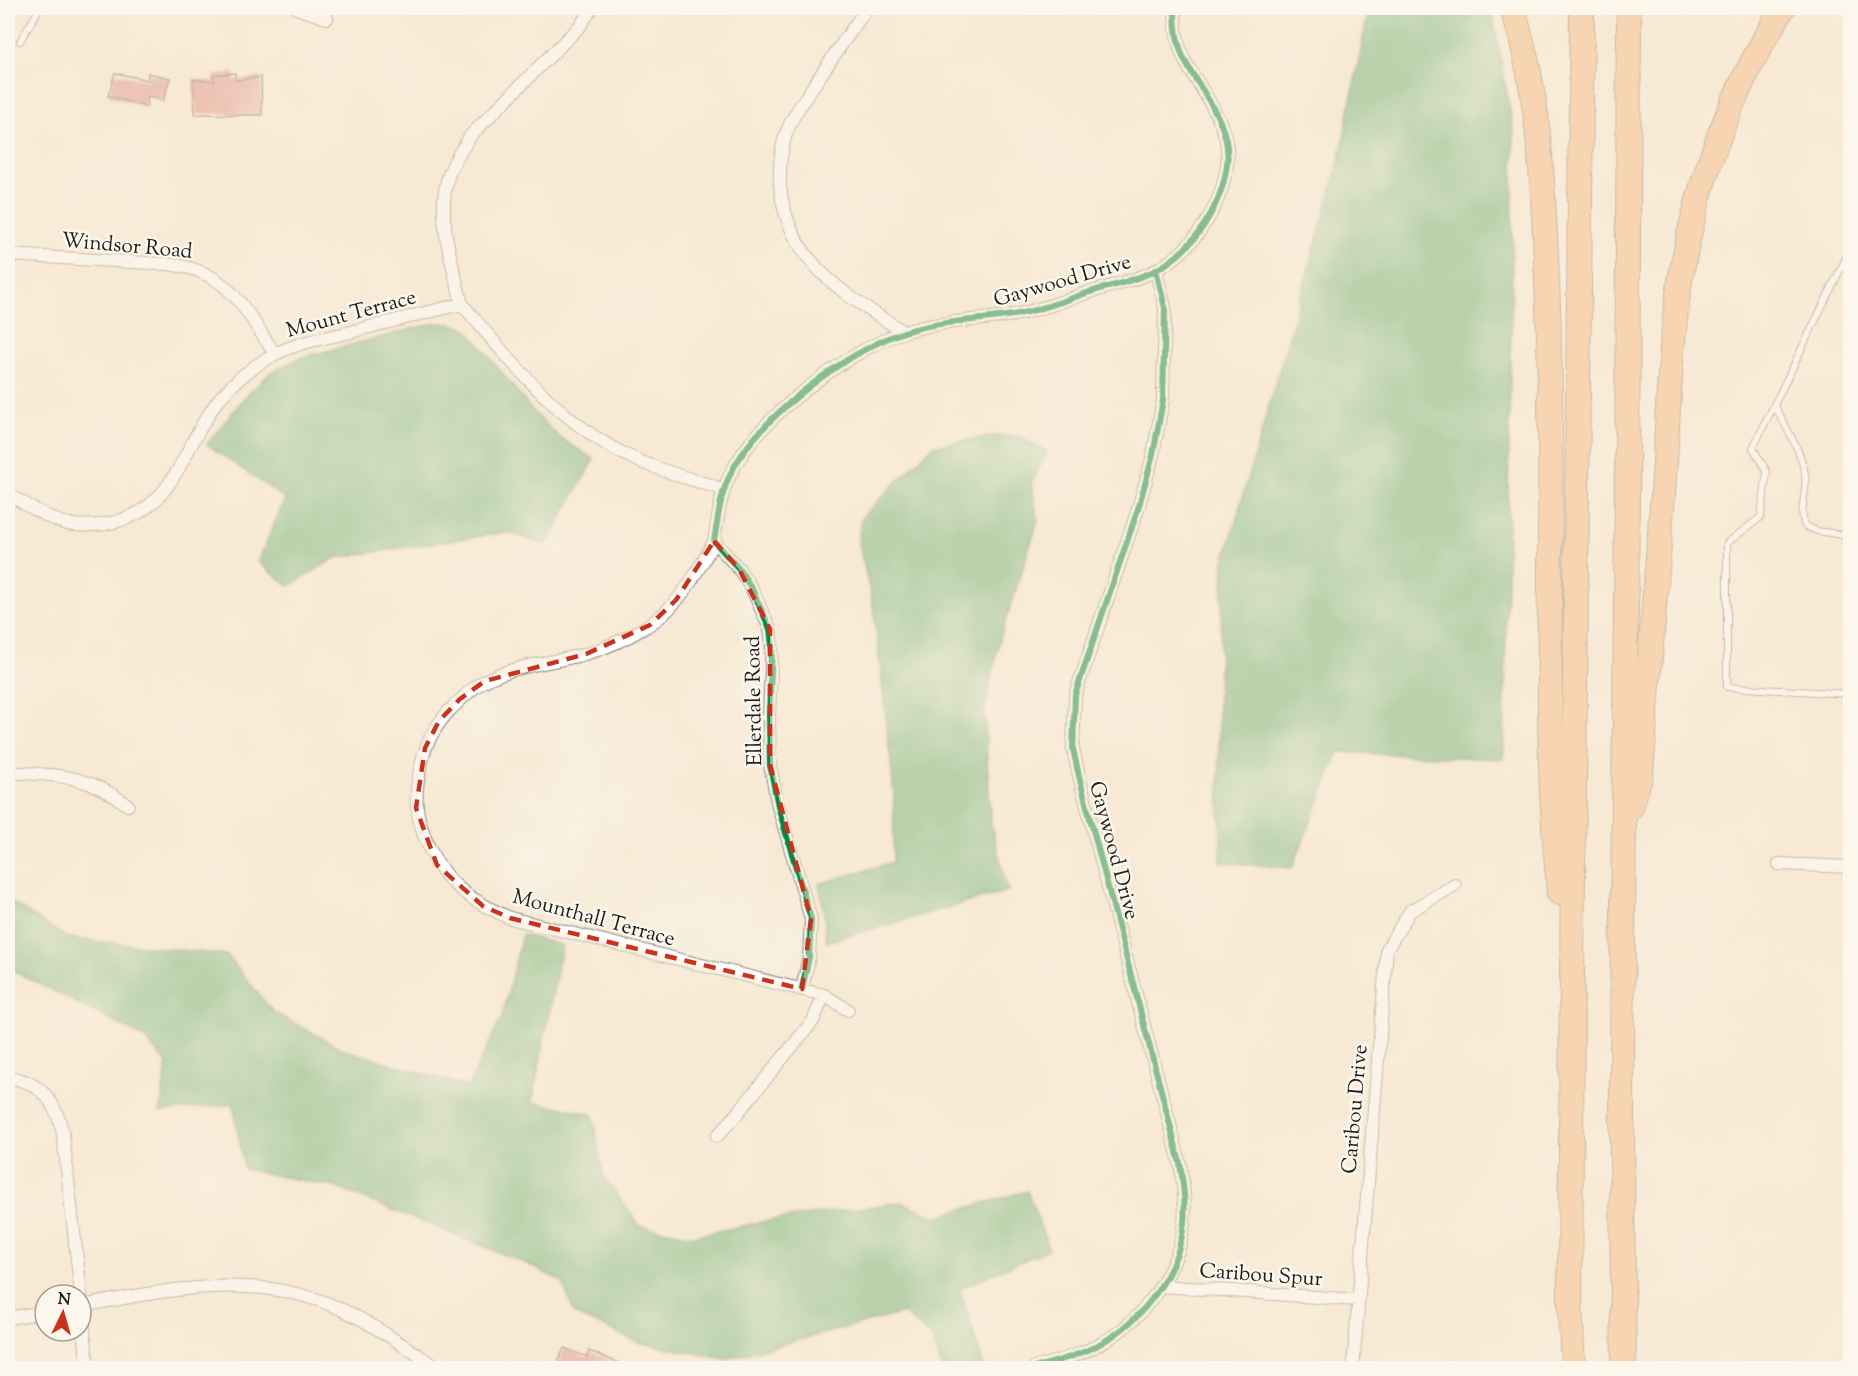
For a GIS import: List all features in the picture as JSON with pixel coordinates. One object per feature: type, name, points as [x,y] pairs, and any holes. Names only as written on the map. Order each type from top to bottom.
[{"type":"highway","points":[[1512,8],[1518,25],[1533,98],[1545,237],[1550,360],[1551,766],[1558,892],[1572,972]]},
{"type":"highway","points":[[1573,1368],[1570,1303],[1572,972],[1582,8]]},
{"type":"highway","points":[[1624,1368],[1622,842],[1627,494],[1629,8]]},
{"type":"highway","points":[[1622,842],[1641,773],[1672,354],[1680,282],[1703,182],[1720,132],[1746,74],[1783,8]]},
{"type":"street","points":[[296,8],[327,18]]},
{"type":"street","points":[[592,8],[580,26],[471,135],[457,156],[447,180],[444,206],[446,231],[462,304],[557,407],[590,434],[627,456],[668,473],[724,490]]},
{"type":"street","points":[[867,8],[790,123],[781,158],[781,193],[790,228],[814,266],[856,300],[904,332]]},
{"type":"street","name":"Gaywood Drive","points":[[904,332],[1015,315],[1156,270],[1178,255],[1207,221],[1216,203],[1227,163],[1223,130],[1184,59],[1178,37],[1175,8]]},
{"type":"street","name":"Windsor Road","points":[[8,255],[185,265],[204,272],[226,286],[241,303],[275,354]]},
{"type":"street","name":"Gaywood Drive","points":[[1034,1368],[1103,1343],[1132,1320],[1161,1286],[1175,1256],[1184,1225],[1180,1163],[1078,776],[1073,749],[1075,695],[1138,509],[1153,455],[1163,400],[1165,308],[1156,270]]},
{"type":"street","name":"Mount Terrace","points":[[8,494],[66,524],[93,526],[119,522],[142,512],[162,495],[219,399],[239,377],[275,354],[321,339],[462,304]]},
{"type":"street","points":[[714,541],[724,490],[737,461],[766,427],[795,399],[845,360],[872,344],[904,332]]},
{"type":"street","name":"Mounthall Terrace","points":[[714,541],[697,572],[676,600],[650,625],[619,642],[586,654],[514,671],[485,681],[460,699],[439,721],[425,748],[418,778],[416,808],[424,837],[437,865],[458,888],[483,906],[510,918],[802,989],[824,995],[848,1010]]},
{"type":"street","name":"Ellerdale Road","points":[[714,541],[739,569],[763,611],[770,629],[772,646],[769,716],[770,765],[778,806],[811,919],[809,957],[802,989]]},
{"type":"street","points":[[8,772],[62,775],[85,780],[109,791],[128,805]]},
{"type":"street","points":[[1779,864],[1851,867]]},
{"type":"street","name":"Caribou Drive","points":[[1353,1368],[1387,949],[1410,911],[1455,885]]},
{"type":"street","points":[[717,1136],[813,1021],[824,995]]},
{"type":"street","points":[[8,1077],[19,1079],[36,1087],[50,1100],[59,1116],[79,1283]]},
{"type":"street","points":[[93,1304],[188,1288],[231,1285],[271,1288],[312,1298],[350,1313],[438,1368]]},
{"type":"street","name":"Caribou Spur","points":[[1161,1286],[1359,1300]]},
{"type":"street","points":[[8,1318],[33,1314]]},
{"type":"street","points":[[85,1343],[88,1368]]},
{"type":"lane","points":[[20,41],[40,8]]},
{"type":"lane","points":[[1849,255],[1753,448],[1767,472],[1761,517],[1726,543],[1727,687],[1851,694]]},
{"type":"lane","points":[[1774,404],[1803,462],[1806,478],[1802,519],[1805,526],[1817,531],[1851,536]]},
{"type":"highlighted area","points":[[714,541],[739,569],[770,629],[770,765],[811,919],[802,989],[510,918],[483,906],[437,865],[416,808],[425,748],[439,721],[460,699],[485,681],[586,654],[650,625],[676,600]]},
{"type":"green space","points":[[1369,8],[1490,8],[1514,132],[1504,759],[1339,752],[1292,868],[1221,862],[1218,697],[1224,562],[1339,163]]},
{"type":"green space","points":[[435,323],[451,324],[467,329],[534,413],[563,440],[594,459],[546,545],[507,532],[335,558],[289,586],[258,562],[285,499],[207,444],[245,397],[271,372],[300,358]]},
{"type":"green space","points":[[993,436],[1020,437],[1047,452],[1031,484],[1038,521],[999,641],[984,711],[991,824],[1008,891],[826,942],[819,884],[893,862],[894,793],[874,610],[858,539],[862,517],[933,446]]},
{"type":"green space","points":[[8,900],[67,938],[227,955],[273,1012],[342,1049],[468,1087],[502,1017],[522,935],[562,945],[532,1102],[593,1114],[603,1175],[640,1226],[694,1236],[761,1222],[902,1202],[935,1217],[1027,1191],[1049,1249],[960,1288],[984,1368],[942,1368],[932,1337],[903,1313],[725,1359],[638,1342],[574,1314],[563,1282],[528,1264],[335,1187],[244,1169],[233,1104],[160,1112],[167,1063],[143,1037],[8,968]]},
{"type":"building","points":[[115,73],[148,80],[148,73],[170,78],[163,101],[148,96],[146,107],[108,96]]},
{"type":"building","points":[[235,73],[235,80],[261,77],[262,115],[195,114],[193,79],[215,81],[213,75]]},
{"type":"building","points":[[564,1348],[587,1357],[589,1351],[631,1368],[568,1368],[557,1364]]},
{"type":"cycle path","points":[[802,989],[809,957],[811,919],[778,806],[770,765],[769,716],[772,646],[770,629],[752,589],[739,569],[714,541],[720,507],[730,475],[742,454],[781,411],[829,372],[878,343],[901,333],[928,326],[1013,315],[1131,280],[1148,274],[1170,261],[1194,239],[1212,211],[1219,195],[1227,164],[1227,150],[1225,136],[1214,110],[1182,55],[1177,35],[1175,8]]},
{"type":"cycle path","points":[[1034,1368],[1087,1351],[1118,1332],[1132,1320],[1157,1292],[1167,1276],[1181,1241],[1184,1223],[1180,1163],[1073,749],[1075,695],[1138,509],[1153,455],[1163,400],[1165,308],[1156,270]]}]
